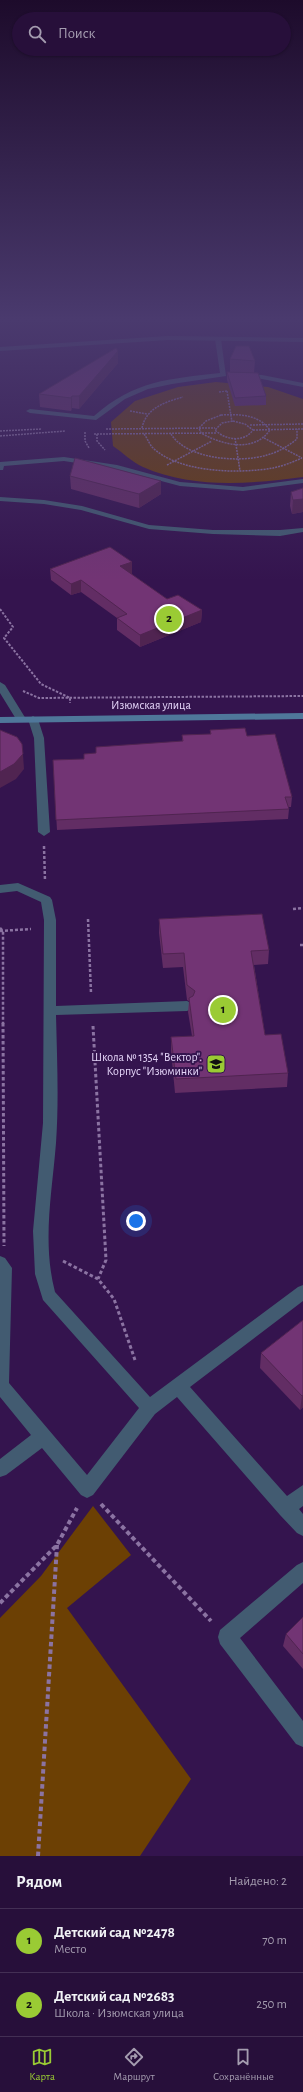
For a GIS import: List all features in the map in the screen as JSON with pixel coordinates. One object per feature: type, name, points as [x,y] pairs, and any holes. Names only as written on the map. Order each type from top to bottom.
[{"type":"street","points":[[30,411],[96,418],[109,408]]},
{"type":"street","points":[[0,468],[0,464],[64,460],[118,468],[180,484],[243,489],[303,482]]},
{"type":"street","points":[[0,499],[44,502],[82,508],[149,526],[214,532],[280,533],[303,530]]},
{"type":"street","points":[[2,688],[20,719]]},
{"type":"street","name":"Изюмская улица","points":[[0,720],[303,716]]},
{"type":"street","points":[[33,719],[39,738],[44,832]]},
{"type":"street","points":[[0,889],[18,886],[46,900],[50,928],[50,1124],[40,1243],[42,1278],[48,1295],[148,1408]]},
{"type":"street","points":[[49,1011],[188,1006]]},
{"type":"street","points":[[2,1266],[1,1386],[44,1436],[86,1490],[148,1408],[303,1292]]},
{"type":"street","points":[[178,1386],[303,1527]]},
{"type":"street","points":[[0,1468],[44,1436]]},
{"type":"street","points":[[286,1509],[303,1494]]},
{"type":"street","points":[[303,1571],[227,1638],[303,1738]]},
{"type":"path","points":[[142,428],[142,422],[147,414],[156,408]]},
{"type":"path","points":[[230,408],[232,422]]},
{"type":"path","points":[[199,428],[202,423],[210,418],[231,415],[248,416],[267,425],[270,430]]},
{"type":"path","points":[[105,429],[215,428],[220,424],[232,422],[248,425],[303,424]]},
{"type":"path","points":[[248,425],[253,430],[303,429]]},
{"type":"path","points":[[0,431],[47,428]]},
{"type":"path","points":[[199,428],[201,433],[212,441],[236,445],[248,444],[264,438],[270,430]]},
{"type":"path","points":[[215,428],[217,433]]},
{"type":"path","points":[[98,429],[97,441],[106,451]]},
{"type":"path","points":[[85,430],[85,441],[92,453]]},
{"type":"path","points":[[97,434],[217,433],[235,438],[248,436],[253,430]]},
{"type":"path","points":[[171,434],[180,445],[193,451],[210,456],[238,458],[264,456],[284,449],[297,439],[297,430]]},
{"type":"path","points":[[0,436],[70,431]]},
{"type":"path","points":[[144,434],[147,443],[158,452],[176,460],[213,469],[240,471],[271,468],[302,459]]},
{"type":"path","points":[[235,438],[243,489]]},
{"type":"path","points":[[264,438],[302,459]]},
{"type":"path","points":[[148,476],[212,441]]},
{"type":"path","points":[[0,609],[13,627],[4,638],[41,684],[70,698]]},
{"type":"path","points":[[2,688],[25,691],[39,698],[303,696]]},
{"type":"path","points":[[70,698],[71,718]]},
{"type":"path","points":[[44,832],[46,900]]},
{"type":"path","points":[[293,909],[303,908]]},
{"type":"path","points":[[88,919],[106,1260],[98,1280]]},
{"type":"path","points":[[0,928],[2,931],[2,1266]]},
{"type":"path","points":[[2,931],[50,928]]},
{"type":"path","points":[[60,1260],[98,1280],[114,1299],[125,1327],[136,1363]]},
{"type":"path","points":[[0,1603],[57,1545],[86,1490],[227,1638]]},
{"type":"path","points":[[38,1856],[57,1545]]},
{"type":"shaded area","points":[[127,408],[303,408],[303,477],[242,483],[222,483],[182,479],[162,474],[139,465],[113,446],[111,422]]},
{"type":"shaded area","points":[[93,1506],[131,1555],[67,1608],[191,1779],[140,1856],[0,1856],[0,1618],[41,1576]]},
{"type":"building","points":[[75,458],[161,481],[139,494],[70,476]]},
{"type":"building","points":[[303,488],[303,499],[293,500],[291,492]]},
{"type":"building","points":[[110,547],[132,562],[120,566],[167,599],[178,595],[202,610],[140,635],[117,618],[127,614],[81,580],[71,584],[50,569]]},
{"type":"building","points":[[245,728],[247,736],[275,734],[292,797],[285,797],[289,809],[56,820],[53,760],[84,759],[84,754],[96,753],[96,747],[183,741],[182,735],[211,734],[210,730]]},
{"type":"building","points":[[0,730],[17,737],[22,744],[23,754],[14,764],[0,772]]},
{"type":"building","points":[[262,914],[269,950],[251,951],[265,1035],[281,1034],[288,1073],[176,1079],[171,1037],[194,1036],[189,998],[193,996],[195,991],[187,985],[184,953],[163,954],[159,919]]},
{"type":"building","points":[[303,1320],[303,1395],[302,1396],[261,1353]]},
{"type":"building","points":[[303,1617],[303,1654],[286,1634]]},
{"type":"place","name":"Детский сад №2683","points":[[169,619]]},
{"type":"place","name":"Детский сад №2478","points":[[223,1010]]},
{"type":"place","name":"Школа № 1354 \"Вектор\". Корпус \"Изюминки\"","points":[[216,1064]]}]
